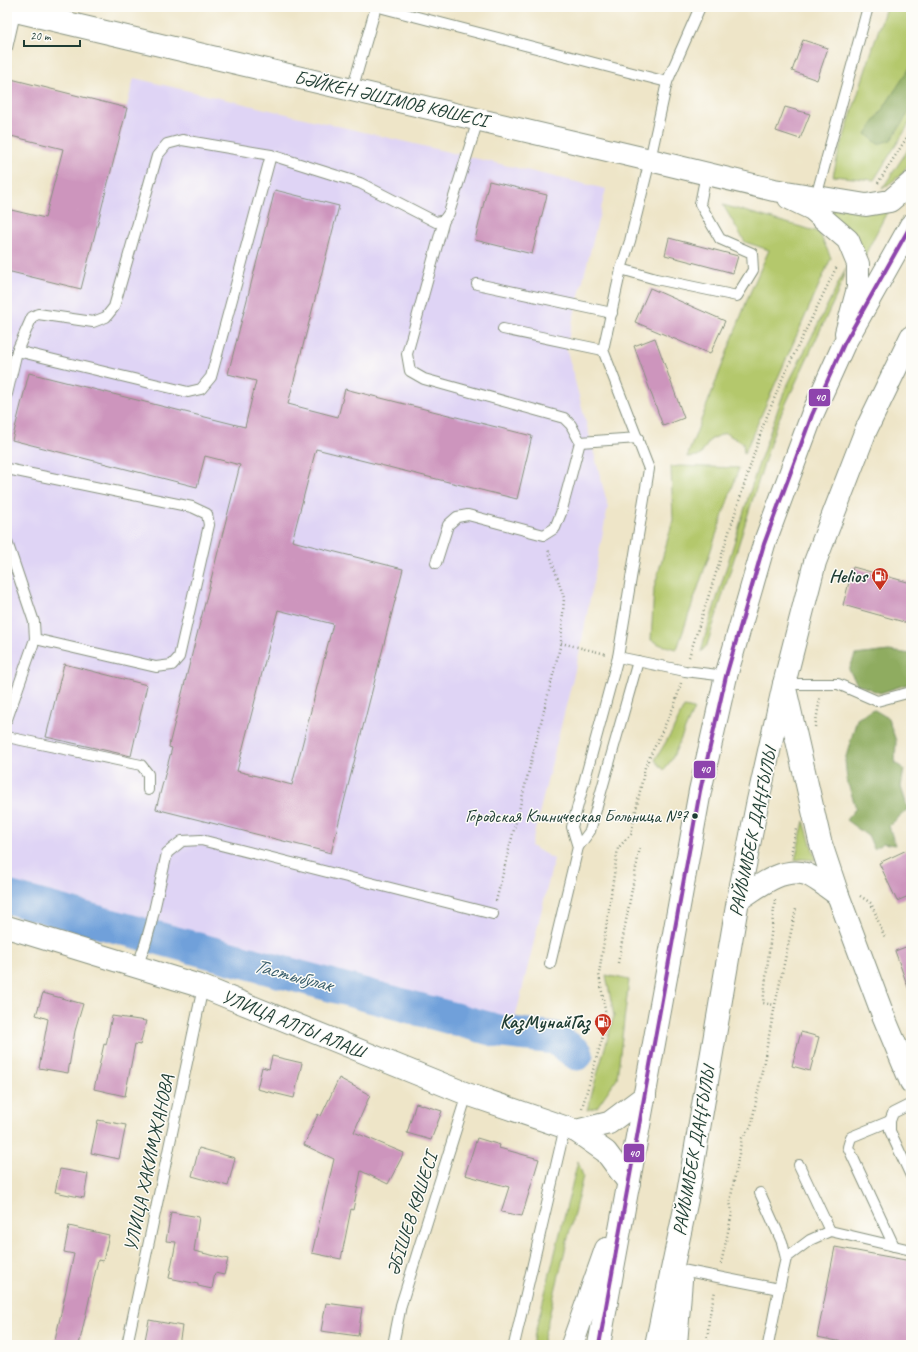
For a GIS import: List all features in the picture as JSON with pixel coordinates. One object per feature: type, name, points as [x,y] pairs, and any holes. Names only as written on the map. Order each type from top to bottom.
[{"type":"main road","name":"БӘЙКЕН ӘШІМОВ КӨШЕСІ","points":[[13,9],[774,190]]},
{"type":"main road","points":[[774,190],[866,204],[890,200],[911,184]]},
{"type":"main road","points":[[774,190],[812,209],[848,240],[858,264],[858,288],[844,344]]},
{"type":"main road","points":[[599,1345],[700,791],[726,676],[764,544],[812,415],[844,344],[911,225]]},
{"type":"main road","name":"РАЙЫМБЕК ДАҢҒЫЛЫ","points":[[656,1345],[687,1199],[738,900],[784,684],[816,562],[866,430],[911,337]]},
{"type":"main road","points":[[784,684],[820,841],[838,895],[911,1082]]},
{"type":"main road","points":[[738,900],[768,880],[788,872],[806,875],[838,895]]},
{"type":"main road","name":"УЛИЦА АЛТЫ АЛАШ","points":[[7,927],[137,966],[203,988],[468,1094],[570,1129],[606,1152],[629,1184]]},
{"type":"main road","points":[[570,1129],[609,1123],[645,1096]]},
{"type":"main road","points":[[572,1345],[629,1184]]},
{"type":"main road","points":[[676,1345],[687,1199]]},
{"type":"lane","points":[[352,90],[376,7]]},
{"type":"lane","points":[[379,7],[667,82]]},
{"type":"lane","points":[[578,847],[572,827],[618,657],[649,469],[603,350],[621,269],[630,241],[650,160],[667,82],[700,7]]},
{"type":"lane","points":[[816,197],[868,7]]},
{"type":"lane","points":[[7,48],[13,9]]},
{"type":"lane","points":[[436,563],[448,525],[457,517],[468,516],[544,535],[555,528],[562,513],[580,442],[571,425],[564,418],[424,379],[410,371],[407,354],[444,220],[449,212],[478,120]]},
{"type":"lane","points":[[7,394],[17,351],[32,317],[38,314],[93,322],[106,316],[114,306],[157,156],[167,144],[182,140],[271,155],[360,183],[436,222],[444,220]]},
{"type":"lane","points":[[17,351],[188,392],[201,389],[211,378],[271,155]]},
{"type":"lane","points":[[621,269],[656,279],[737,296],[753,270],[752,253],[720,239],[700,204],[706,174]]},
{"type":"lane","points":[[477,284],[612,313]]},
{"type":"lane","points":[[503,329],[603,350]]},
{"type":"lane","points":[[580,442],[638,438]]},
{"type":"lane","points":[[7,469],[192,507],[207,514],[209,524],[179,657],[172,665],[156,667],[35,639]]},
{"type":"lane","points":[[7,542],[34,622],[35,639],[7,720]]},
{"type":"lane","points":[[618,657],[685,671],[726,676]]},
{"type":"lane","points":[[550,964],[578,847],[590,831],[638,661]]},
{"type":"lane","points":[[784,684],[838,684],[877,701],[911,692]]},
{"type":"lane","points":[[7,737],[141,765],[148,774],[148,790]]},
{"type":"lane","points":[[137,966],[151,924],[167,853],[182,841],[201,840],[493,914]]},
{"type":"lane","name":"УЛИЦА ХАКИМЖАНОВА","points":[[128,1345],[203,988]]},
{"type":"lane","name":"ӘБІШЕВ КӨШЕСІ","points":[[393,1345],[401,1305],[468,1094]]},
{"type":"lane","points":[[911,1104],[893,1113],[890,1121],[890,1131],[911,1176]]},
{"type":"lane","points":[[890,1121],[851,1137],[848,1147],[894,1246]]},
{"type":"lane","points":[[514,1345],[570,1129]]},
{"type":"lane","points":[[799,1165],[830,1231]]},
{"type":"lane","points":[[760,1193],[782,1242],[786,1258],[768,1345]]},
{"type":"lane","points":[[786,1258],[810,1240],[830,1231],[911,1250]]},
{"type":"lane","points":[[682,1270],[779,1288]]},
{"type":"path","points":[[866,204],[880,179],[911,131]]},
{"type":"path","points":[[582,1108],[607,1022],[599,974],[618,848],[631,834],[645,767],[675,704],[763,426],[783,377],[848,240]]},
{"type":"path","points":[[493,914],[561,643],[564,598],[544,535]]},
{"type":"path","points":[[561,643],[618,657]]},
{"type":"path","points":[[618,963],[640,847]]},
{"type":"path","points":[[775,1005],[763,1003],[774,901],[778,898]]},
{"type":"path","points":[[707,1345],[710,1318],[732,1213],[730,1202],[742,1138],[751,1127],[796,909]]},
{"type":"shaded area","name":"Городская Клиническая Больница №7","points":[[134,78],[606,189],[566,347],[608,506],[580,650],[531,846],[554,859],[515,1019],[7,880],[7,271],[81,289]]},
{"type":"green space","points":[[886,7],[911,7],[911,121],[874,180],[833,176],[838,155]]},
{"type":"green space","points":[[911,66],[911,109],[891,140],[878,144],[866,134]]},
{"type":"green space","points":[[911,145],[911,160],[901,175],[882,189]]},
{"type":"green space","points":[[723,205],[819,232],[831,258],[744,454],[743,443],[725,433],[710,440],[700,456],[687,457],[749,295],[769,250],[745,242]]},
{"type":"green space","points":[[834,207],[888,210],[864,257],[826,213]]},
{"type":"green space","points":[[846,268],[838,292],[776,425],[707,645],[701,652],[757,469],[784,392]]},
{"type":"green space","points":[[671,467],[739,468],[677,649],[661,645],[651,640],[654,588],[673,520]]},
{"type":"green space","points":[[889,651],[911,654],[911,683],[880,693],[857,684],[849,670],[855,655]]},
{"type":"green space","points":[[684,707],[694,709],[672,759],[664,770],[655,760],[672,732]]},
{"type":"green space","points":[[873,709],[888,718],[896,741],[895,763],[904,769],[901,787],[908,809],[889,826],[895,845],[883,843],[874,849],[869,837],[846,820],[856,808],[847,781],[845,760],[857,719]]},
{"type":"green space","points":[[804,821],[816,860],[795,860]]},
{"type":"green space","points":[[606,975],[629,980],[617,1078],[597,1107],[587,1110],[614,1016]]},
{"type":"green space","points":[[578,1161],[583,1176],[542,1345],[532,1345]]},
{"type":"building","points":[[803,40],[828,48],[817,80],[792,71]]},
{"type":"building","points":[[7,78],[127,108],[81,289],[7,271],[7,209],[45,218],[63,149],[7,135]]},
{"type":"building","points":[[785,107],[810,114],[800,139],[776,131]]},
{"type":"building","points":[[489,181],[547,195],[532,254],[475,240]]},
{"type":"building","points":[[275,190],[339,206],[288,404],[338,417],[345,389],[532,436],[517,499],[316,449],[292,541],[403,569],[331,853],[156,809],[172,748],[169,747],[170,741],[240,465],[205,456],[197,487],[12,440],[29,373],[245,427],[256,381],[228,374]],"holes":[[[278,610],[333,624],[292,785],[237,771]]]},
{"type":"building","points":[[669,238],[738,256],[733,273],[665,255]]},
{"type":"building","points":[[650,288],[725,321],[710,354],[635,322]]},
{"type":"building","points":[[655,338],[684,418],[663,426],[634,346]]},
{"type":"building","points":[[853,567],[911,583],[911,624],[843,605]]},
{"type":"building","points":[[64,664],[147,685],[131,756],[46,737]]},
{"type":"building","points":[[911,848],[911,895],[897,901],[879,863]]},
{"type":"building","points":[[911,945],[911,990],[909,990],[895,951]]},
{"type":"building","points":[[43,993],[83,1004],[75,1031],[68,1073],[39,1068],[48,1019],[36,1015]]},
{"type":"building","points":[[112,1016],[146,1021],[140,1045],[135,1044],[125,1096],[94,1089]]},
{"type":"building","points":[[801,1032],[819,1037],[810,1071],[792,1066]]},
{"type":"building","points":[[272,1056],[302,1063],[294,1098],[257,1089],[262,1067],[269,1069]]},
{"type":"building","points":[[339,1078],[370,1095],[354,1132],[404,1153],[388,1184],[361,1171],[353,1210],[351,1209],[341,1259],[312,1253],[334,1159],[304,1145],[318,1114],[321,1116]]},
{"type":"building","points":[[416,1103],[442,1111],[431,1140],[407,1133]]},
{"type":"building","points":[[98,1120],[126,1125],[119,1159],[91,1153]]},
{"type":"building","points":[[477,1138],[500,1145],[499,1148],[539,1159],[522,1216],[501,1212],[509,1187],[465,1175]]},
{"type":"building","points":[[199,1148],[235,1158],[228,1186],[192,1176]]},
{"type":"building","points":[[60,1169],[88,1174],[84,1198],[55,1192]]},
{"type":"building","points":[[171,1212],[199,1217],[194,1251],[228,1259],[224,1275],[215,1273],[212,1289],[198,1286],[198,1284],[169,1278],[176,1242],[166,1241]]},
{"type":"building","points":[[69,1226],[109,1235],[103,1261],[98,1260],[79,1345],[54,1345],[74,1254],[64,1252]]},
{"type":"building","points":[[835,1247],[911,1261],[911,1345],[858,1345],[817,1337]]},
{"type":"building","points":[[326,1303],[362,1308],[358,1336],[321,1331]]},
{"type":"building","points":[[149,1320],[182,1326],[179,1345],[144,1345]]},
{"type":"waterway","name":"Тастыбулак","points":[[7,897],[502,1032],[555,1038],[577,1054]]},
{"type":"transit line","name":"40","points":[[599,1345],[700,791],[726,676],[764,544],[812,415],[844,344],[911,225]]},
{"type":"place","name":"Helios","points":[[880,591]]},
{"type":"place","name":"Городская Клиническая Больница №7","points":[[695,816]]},
{"type":"place","name":"КазМунайГаз","points":[[603,1037]]}]
